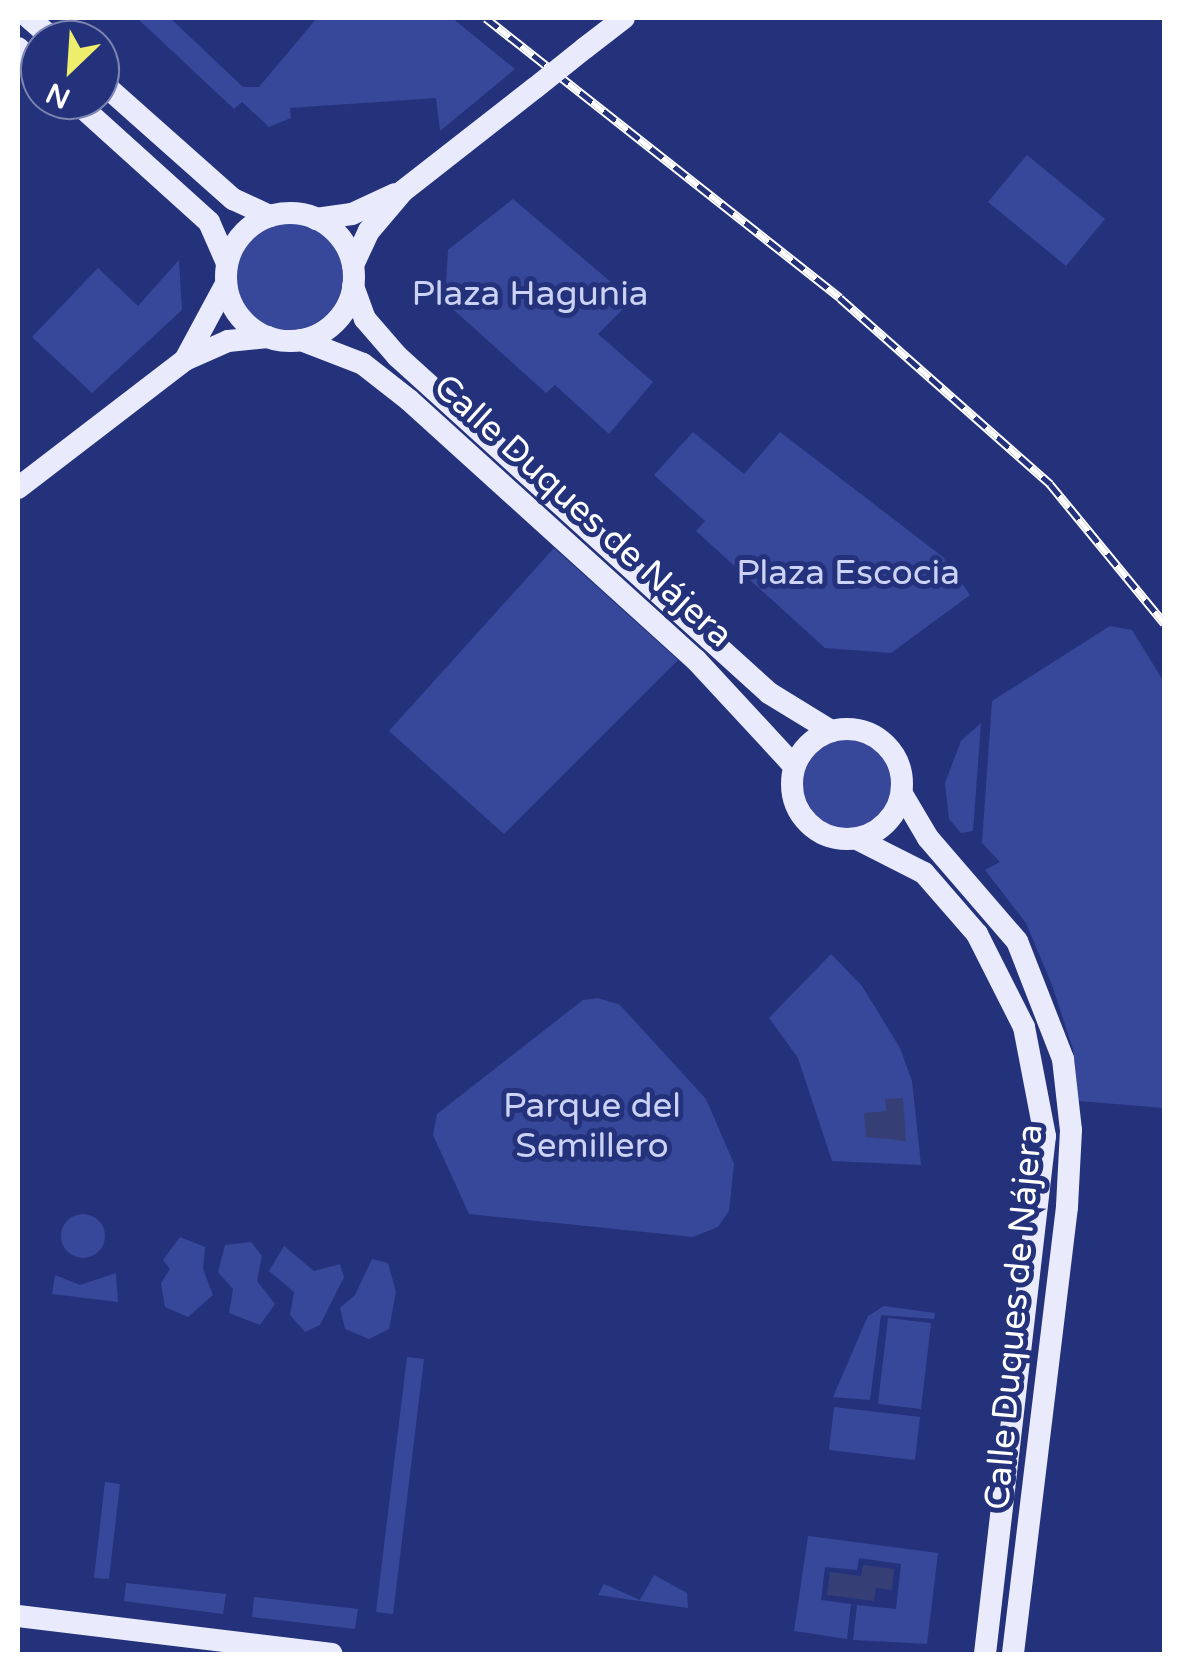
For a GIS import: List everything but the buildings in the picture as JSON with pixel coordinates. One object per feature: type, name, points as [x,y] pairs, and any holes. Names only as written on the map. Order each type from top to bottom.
[{"type":"main road","points":[[18,488],[185,360],[228,341],[268,337],[301,340],[335,322],[369,231],[403,191],[624,18]]},
{"type":"main road","points":[[120,99],[233,200],[270,216],[316,219],[352,214],[403,191]]},
{"type":"main road","points":[[96,120],[209,222],[242,319],[268,337]]},
{"type":"main road","points":[[185,360],[240,238],[270,216]]},
{"type":"main road","points":[[316,219],[339,236],[353,276]]},
{"type":"main road","name":"Calle Duques de Nájera","points":[[353,276],[364,319],[397,356],[769,692],[831,730]]},
{"type":"main road","name":"Calle Duques de Nájera","points":[[301,340],[364,364],[409,400],[696,660],[794,766]]},
{"type":"main road","points":[[831,730],[866,732],[887,745],[900,767],[902,794],[881,828],[857,839],[830,837],[801,817],[790,784],[794,766],[808,744],[831,730]]},
{"type":"main road","name":"Calle Duques de Nájera","points":[[902,794],[928,838],[1017,941],[1062,1058],[1071,1130],[1067,1206],[1013,1654]]},
{"type":"main road","name":"Calle Duques de Nájera","points":[[857,839],[924,873],[977,934],[1024,1027],[1046,1136],[985,1654]]},
{"type":"main road","points":[[18,1616],[332,1654]]},
{"type":"green space","points":[[137,18],[170,18],[243,87],[259,87],[317,18],[452,18],[515,69],[440,131],[436,98],[290,108],[291,118],[269,127],[242,102],[234,109]]},
{"type":"green space","points":[[1027,155],[1105,219],[1066,266],[988,202]]},
{"type":"green space","name":"Plaza Hagunia","points":[[513,199],[632,300],[598,334],[653,382],[609,434],[555,385],[546,393],[445,302],[448,250]]},
{"type":"green space","points":[[289,222],[310,226],[327,238],[339,255],[343,276],[339,297],[327,314],[310,326],[289,330],[268,326],[251,314],[239,297],[235,276],[239,255],[251,238],[268,226]]},
{"type":"green space","points":[[179,260],[182,310],[92,393],[32,337],[98,268],[138,306]]},
{"type":"green space","name":"Plaza Escocia","points":[[693,432],[744,474],[780,432],[943,557],[970,595],[891,653],[825,648],[696,531],[705,521],[654,475]]},
{"type":"green space","points":[[554,548],[678,660],[504,834],[389,731]]},
{"type":"green space","points":[[1110,626],[1132,630],[1164,682],[1164,1108],[1079,1101],[1073,1049],[1052,985],[1026,923],[985,870],[1000,862],[982,843],[992,701]]},
{"type":"green space","points":[[981,723],[973,831],[961,833],[949,819],[945,783],[961,741]]},
{"type":"green space","points":[[847,740],[872,747],[884,759],[891,784],[884,809],[872,821],[847,828],[822,821],[810,809],[803,784],[810,759],[822,747]]},
{"type":"green space","points":[[831,954],[862,986],[900,1048],[912,1081],[921,1165],[832,1161],[798,1058],[769,1018]]},
{"type":"green space","name":"Parque del Semillero","points":[[598,998],[620,1005],[706,1099],[734,1164],[729,1211],[718,1227],[693,1237],[469,1214],[433,1135],[437,1114],[583,1000]]},
{"type":"green space","points":[[83,1214],[99,1220],[105,1236],[99,1252],[83,1258],[67,1252],[61,1236],[67,1220]]},
{"type":"green space","points":[[180,1237],[205,1247],[203,1269],[213,1295],[188,1317],[165,1307],[161,1283],[170,1269],[163,1260]]},
{"type":"green space","points":[[251,1242],[262,1256],[257,1281],[275,1304],[260,1325],[229,1313],[233,1289],[218,1272],[225,1245]]},
{"type":"green space","points":[[284,1246],[314,1271],[340,1264],[344,1277],[320,1325],[305,1332],[290,1315],[294,1292],[269,1271]]},
{"type":"green space","points":[[372,1259],[388,1263],[396,1292],[389,1329],[369,1339],[345,1329],[340,1308],[355,1295]]},
{"type":"green space","points":[[116,1273],[118,1302],[52,1294],[55,1275],[80,1285]]},
{"type":"green space","points":[[884,1306],[935,1313],[934,1319],[881,1315],[870,1400],[833,1397],[868,1316]]},
{"type":"green space","points":[[888,1318],[931,1323],[921,1409],[878,1404]]},
{"type":"green space","points":[[407,1357],[424,1359],[393,1614],[376,1612]]},
{"type":"green space","points":[[834,1407],[920,1417],[915,1460],[829,1450]]},
{"type":"green space","points":[[105,1482],[120,1484],[109,1579],[94,1578]]},
{"type":"green space","points":[[808,1536],[938,1553],[927,1644],[853,1640],[857,1605],[896,1609],[901,1564],[859,1558],[857,1570],[825,1567],[821,1600],[851,1604],[847,1639],[794,1631]]},
{"type":"green space","points":[[654,1575],[687,1593],[688,1608],[598,1595],[604,1584],[640,1600]]},
{"type":"green space","points":[[126,1583],[226,1594],[223,1614],[124,1601]]},
{"type":"green space","points":[[254,1597],[358,1609],[355,1629],[252,1617]]},
{"type":"shaded area","points":[[903,1098],[906,1141],[866,1137],[864,1113],[886,1111],[885,1099]]},
{"type":"shaded area","points":[[863,1565],[894,1569],[892,1590],[876,1588],[874,1601],[827,1595],[830,1572],[861,1576]]},
{"type":"railway","points":[[486,18],[840,298],[1050,484],[1164,623]]}]
